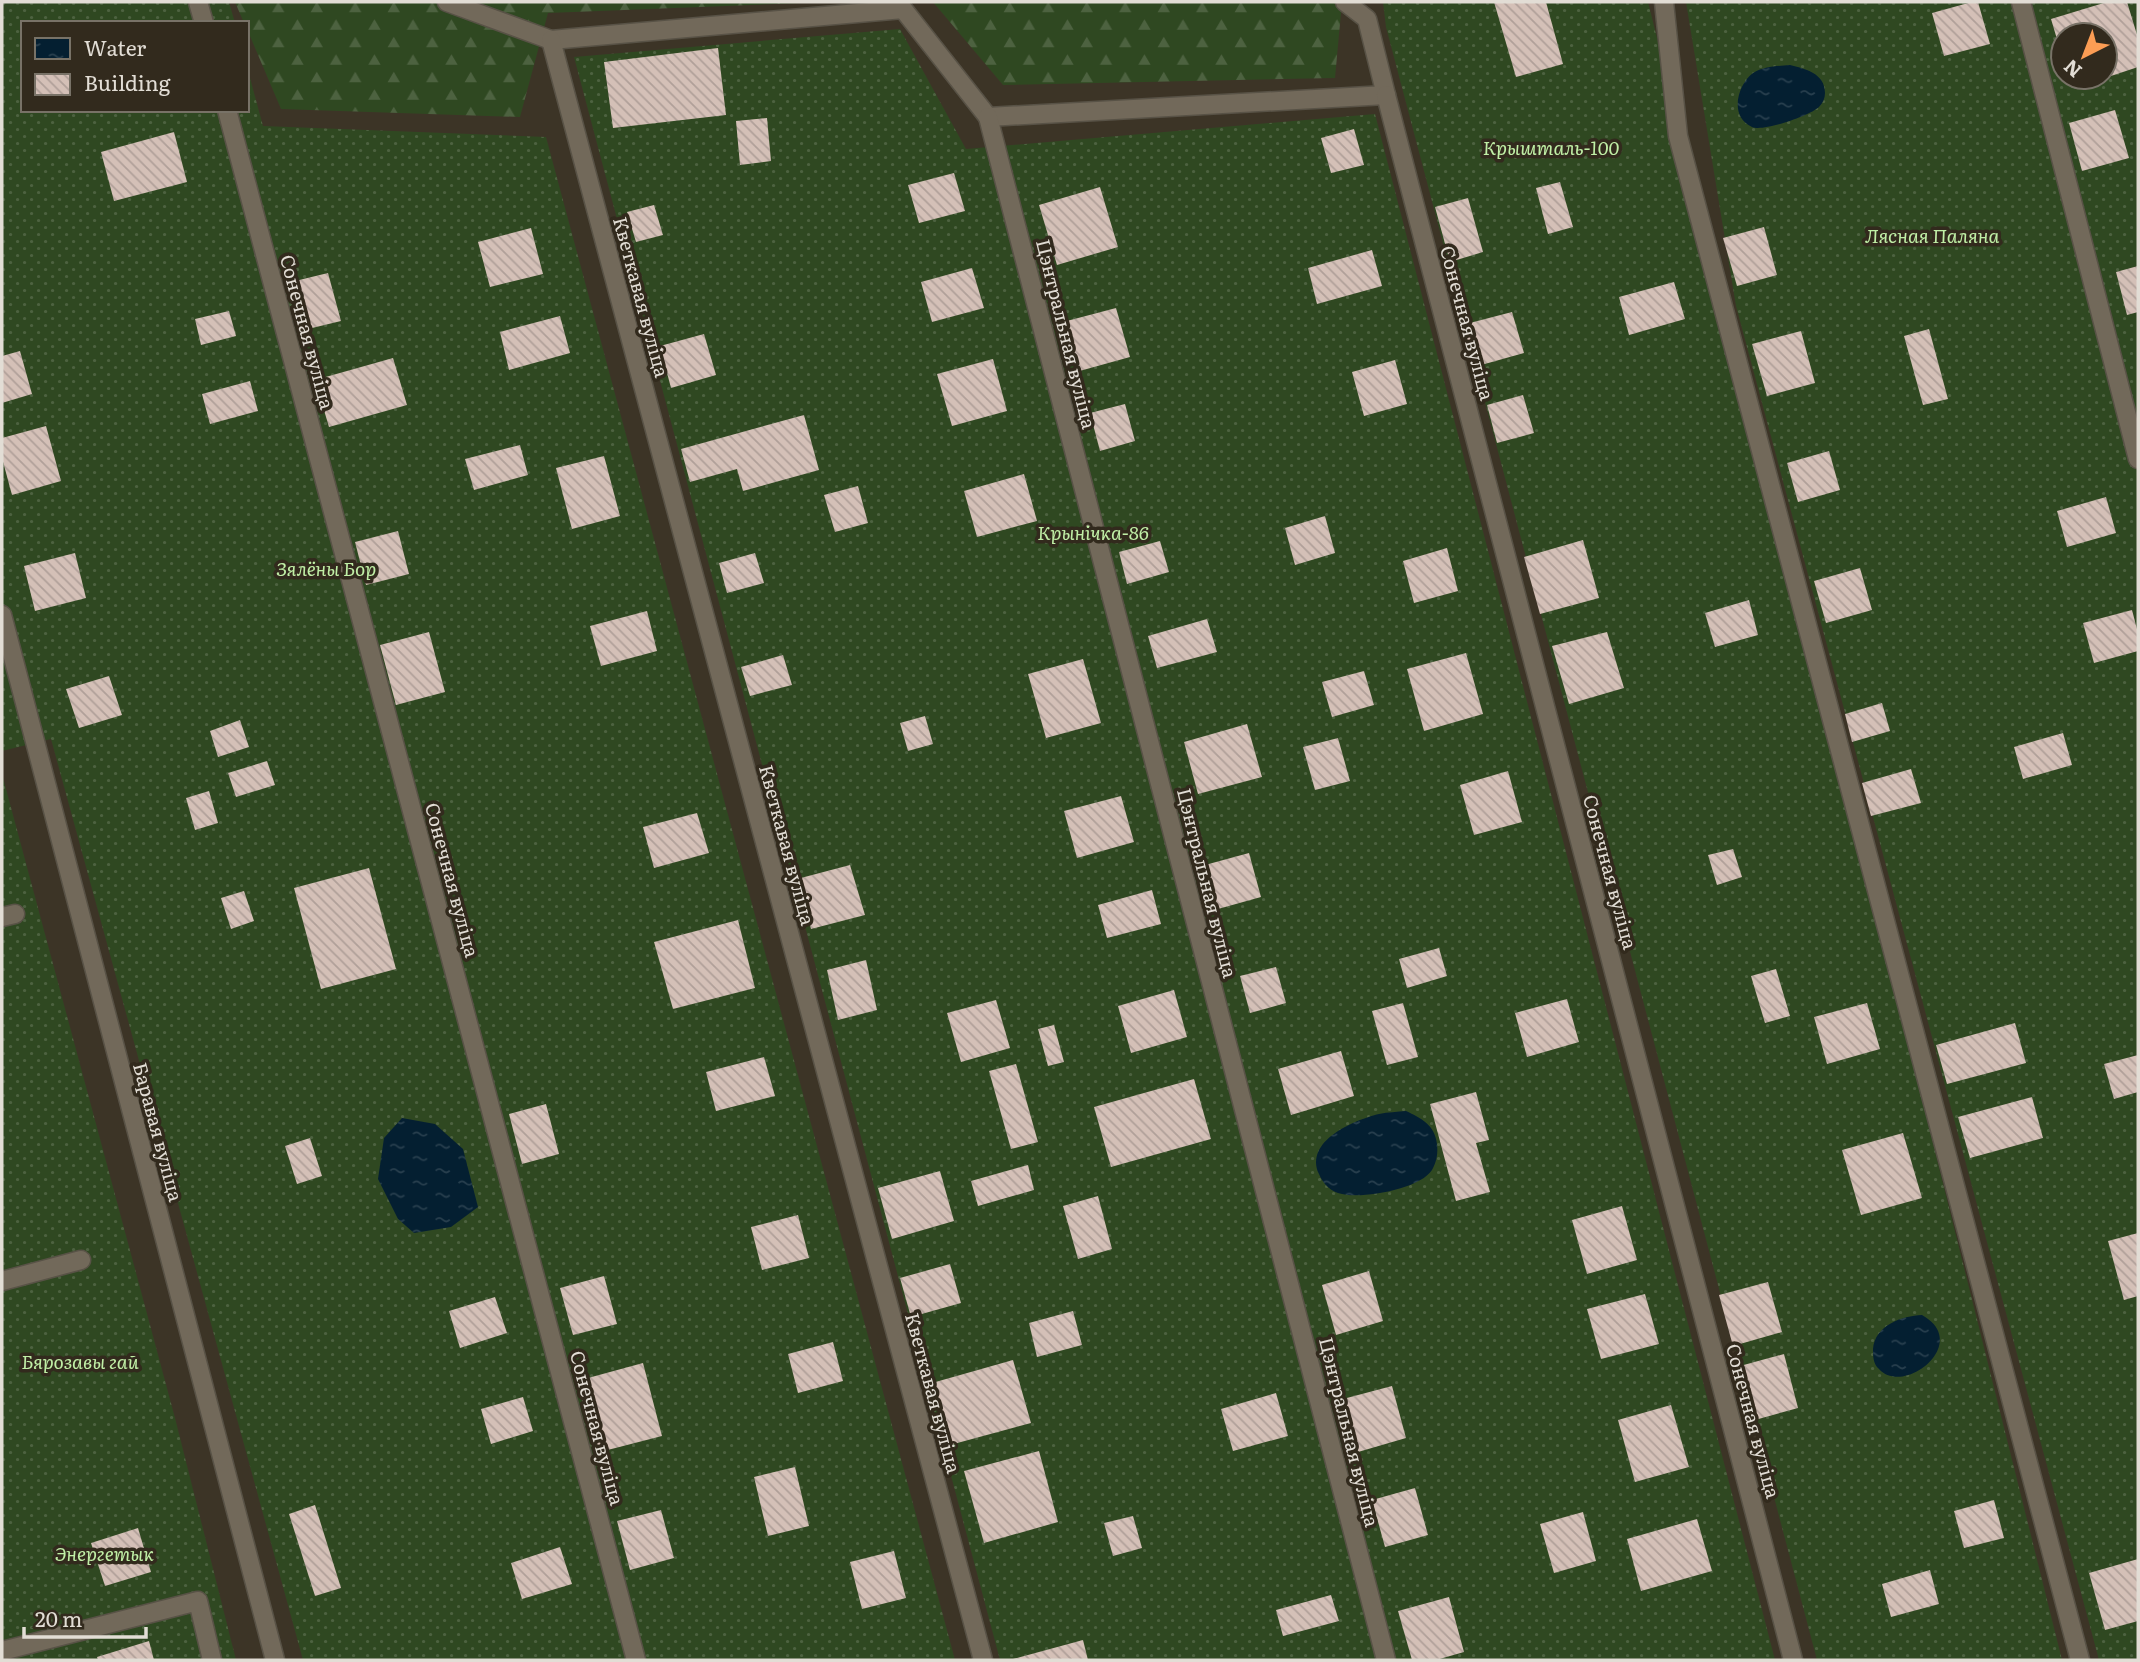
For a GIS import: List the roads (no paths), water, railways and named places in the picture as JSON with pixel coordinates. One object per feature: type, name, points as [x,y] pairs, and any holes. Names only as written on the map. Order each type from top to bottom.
[{"type":"lane","points":[[198,2],[203,21]]},
{"type":"lane","points":[[447,2],[551,40],[908,6],[988,117],[1386,94]]},
{"type":"lane","name":"Сонечная вуліца","points":[[1345,2],[1367,19],[1793,1660]]},
{"type":"lane","points":[[1664,2],[1678,136],[2080,1660]]},
{"type":"lane","points":[[2021,2],[2138,459]]},
{"type":"lane","name":"Кветкавая вуліца","points":[[551,40],[983,1660]]},
{"type":"lane","name":"Сонечная вуліца","points":[[228,112],[636,1660]]},
{"type":"lane","name":"Цэнтральная вуліца","points":[[988,117],[1386,1660]]},
{"type":"lane","name":"Баравая вуліца","points":[[2,615],[275,1660]]},
{"type":"lane","points":[[2,1281],[81,1260]]},
{"type":"lane","points":[[2,1651],[198,1601],[212,1660]]},
{"type":"water","points":[[1790,65],[1818,76],[1824,86],[1824,100],[1806,115],[1766,127],[1752,127],[1740,116],[1738,109],[1740,93],[1747,78],[1762,69]]},
{"type":"water","points":[[1406,1111],[1426,1123],[1436,1137],[1436,1160],[1426,1177],[1390,1191],[1363,1195],[1338,1193],[1325,1184],[1316,1162],[1325,1142],[1357,1121],[1379,1114]]},
{"type":"water","points":[[402,1118],[435,1124],[463,1149],[478,1207],[451,1227],[414,1233],[398,1219],[378,1179],[384,1138]]},
{"type":"water","points":[[1922,1315],[1936,1327],[1940,1339],[1937,1352],[1929,1363],[1917,1372],[1903,1376],[1890,1376],[1879,1369],[1874,1362],[1873,1352],[1879,1334],[1891,1323]]},
{"type":"park label","name":"Крышталь-100","points":[[1551,148]]},
{"type":"park label","name":"Лясная Паляна","points":[[1932,236]]},
{"type":"park label","name":"Крынічка-86","points":[[1093,533]]},
{"type":"park label","name":"Зялёны Бор","points":[[326,569]]},
{"type":"park label","name":"Бярозавы гай","points":[[80,1362]]},
{"type":"park label","name":"Энергетык","points":[[104,1554]]}]
